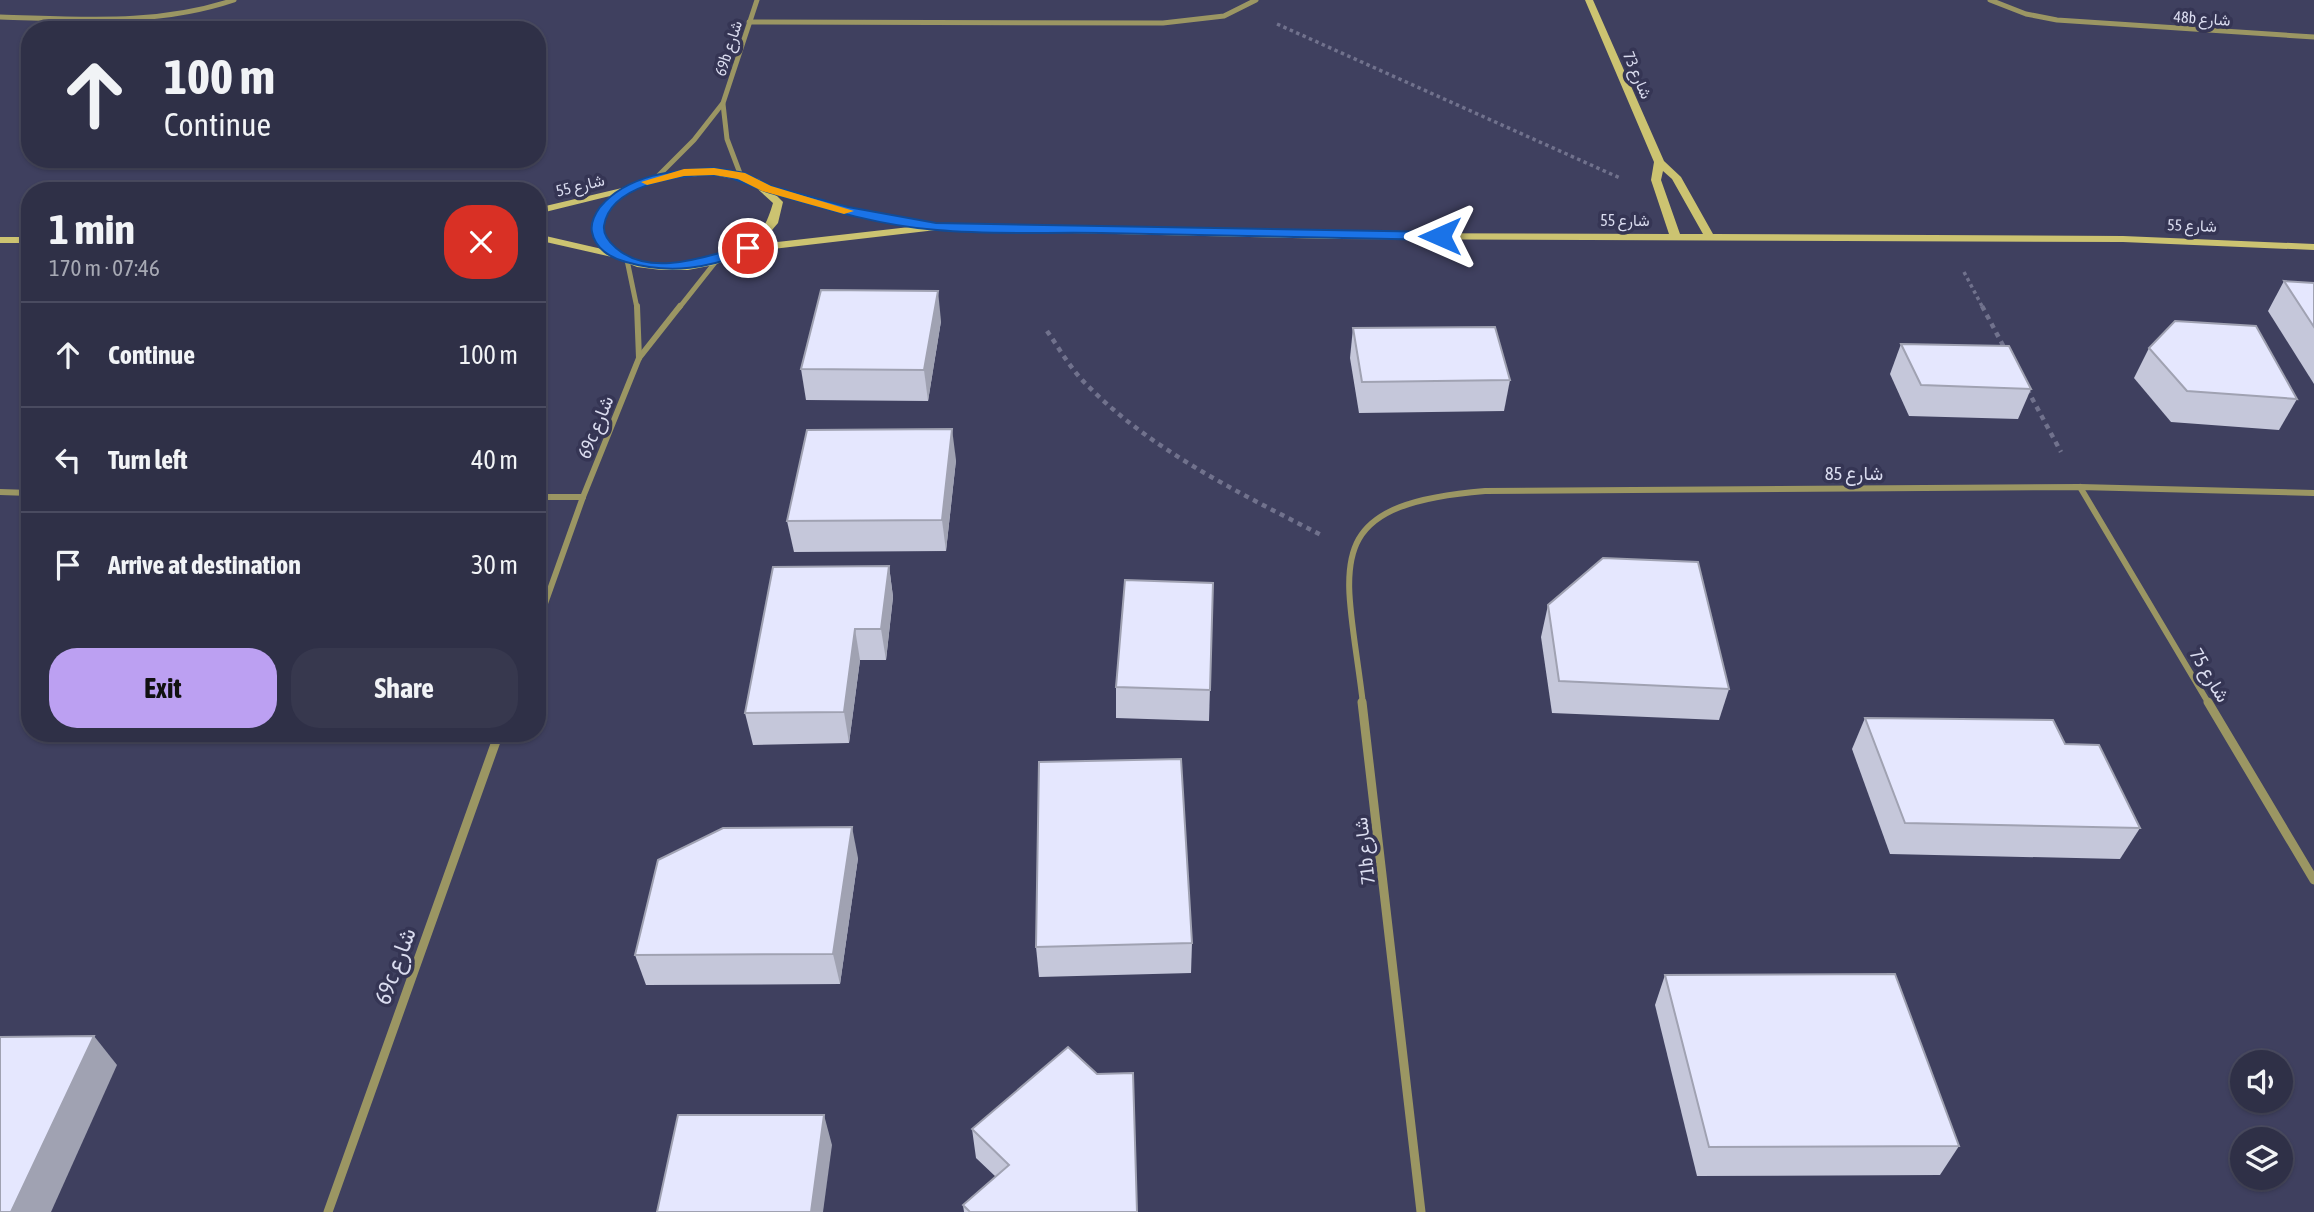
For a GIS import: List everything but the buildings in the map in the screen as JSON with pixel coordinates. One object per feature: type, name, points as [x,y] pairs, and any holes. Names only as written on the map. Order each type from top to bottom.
[{"type":"street","points":[[0,17],[155,19],[189,14],[234,0]]},
{"type":"street","name":"69b شارع","points":[[655,179],[694,140],[723,103],[757,0]]},
{"type":"street","points":[[749,22],[1163,23],[1208,20],[1244,9],[1256,0]]},
{"type":"street","name":"شارع 73","points":[[1589,0],[1659,162],[1676,177],[1709,236]]},
{"type":"street","name":"48b شارع","points":[[1990,0],[2026,14],[2088,22],[2314,37]]},
{"type":"street","name":"69b شارع","points":[[723,103],[727,139],[741,176]]},
{"type":"street","name":"شارع 73","points":[[1659,162],[1655,176],[1675,236]]},
{"type":"street","points":[[622,258],[603,244],[597,230],[601,215],[631,188],[655,179],[694,172],[741,176]]},
{"type":"street","name":"شارع 55","points":[[741,176],[766,188],[847,211],[936,227]]},
{"type":"street","name":"شارع 55","points":[[546,209],[631,188]]},
{"type":"street","points":[[546,239],[654,266],[686,266],[717,260],[748,248],[767,234],[778,218],[778,202],[766,188]]},
{"type":"street","name":"شارع 55","points":[[748,248],[936,227],[1336,236],[2123,239],[2314,247]]},
{"type":"street","points":[[0,240],[21,240]]},
{"type":"street","name":"69c شارع","points":[[622,258],[637,307],[639,358]]},
{"type":"street","name":"69c شارع","points":[[546,601],[583,497],[639,358],[717,260]]},
{"type":"street","name":"شارع 85","points":[[1351,551],[1362,530],[1396,506],[1429,495],[1485,491],[2080,487],[2314,493]]},
{"type":"street","name":"شارع 75","points":[[2080,487],[2314,880]]},
{"type":"street","points":[[0,492],[21,493]]},
{"type":"street","points":[[546,497],[583,497]]},
{"type":"street","name":"71b شارع","points":[[1351,551],[1349,585],[1421,1212]]},
{"type":"street","name":"69c شارع","points":[[328,1212],[496,742]]},
{"type":"path","points":[[1244,9],[1661,196]]},
{"type":"path","points":[[1945,237],[2009,356]]},
{"type":"path","points":[[1047,331],[1084,381],[1139,431],[1211,476],[1351,551]]},
{"type":"path","points":[[2022,380],[2080,487]]},
{"type":"slow traffic","points":[[647,182],[684,173],[714,172],[741,176],[766,188],[848,211]]},
{"type":"route","points":[[748,248],[717,260],[686,266],[654,266],[617,256],[603,244],[597,230],[601,215],[612,200],[631,188],[655,179],[684,173],[714,172],[741,176],[766,188],[847,211],[936,227],[1440,236]]}]
